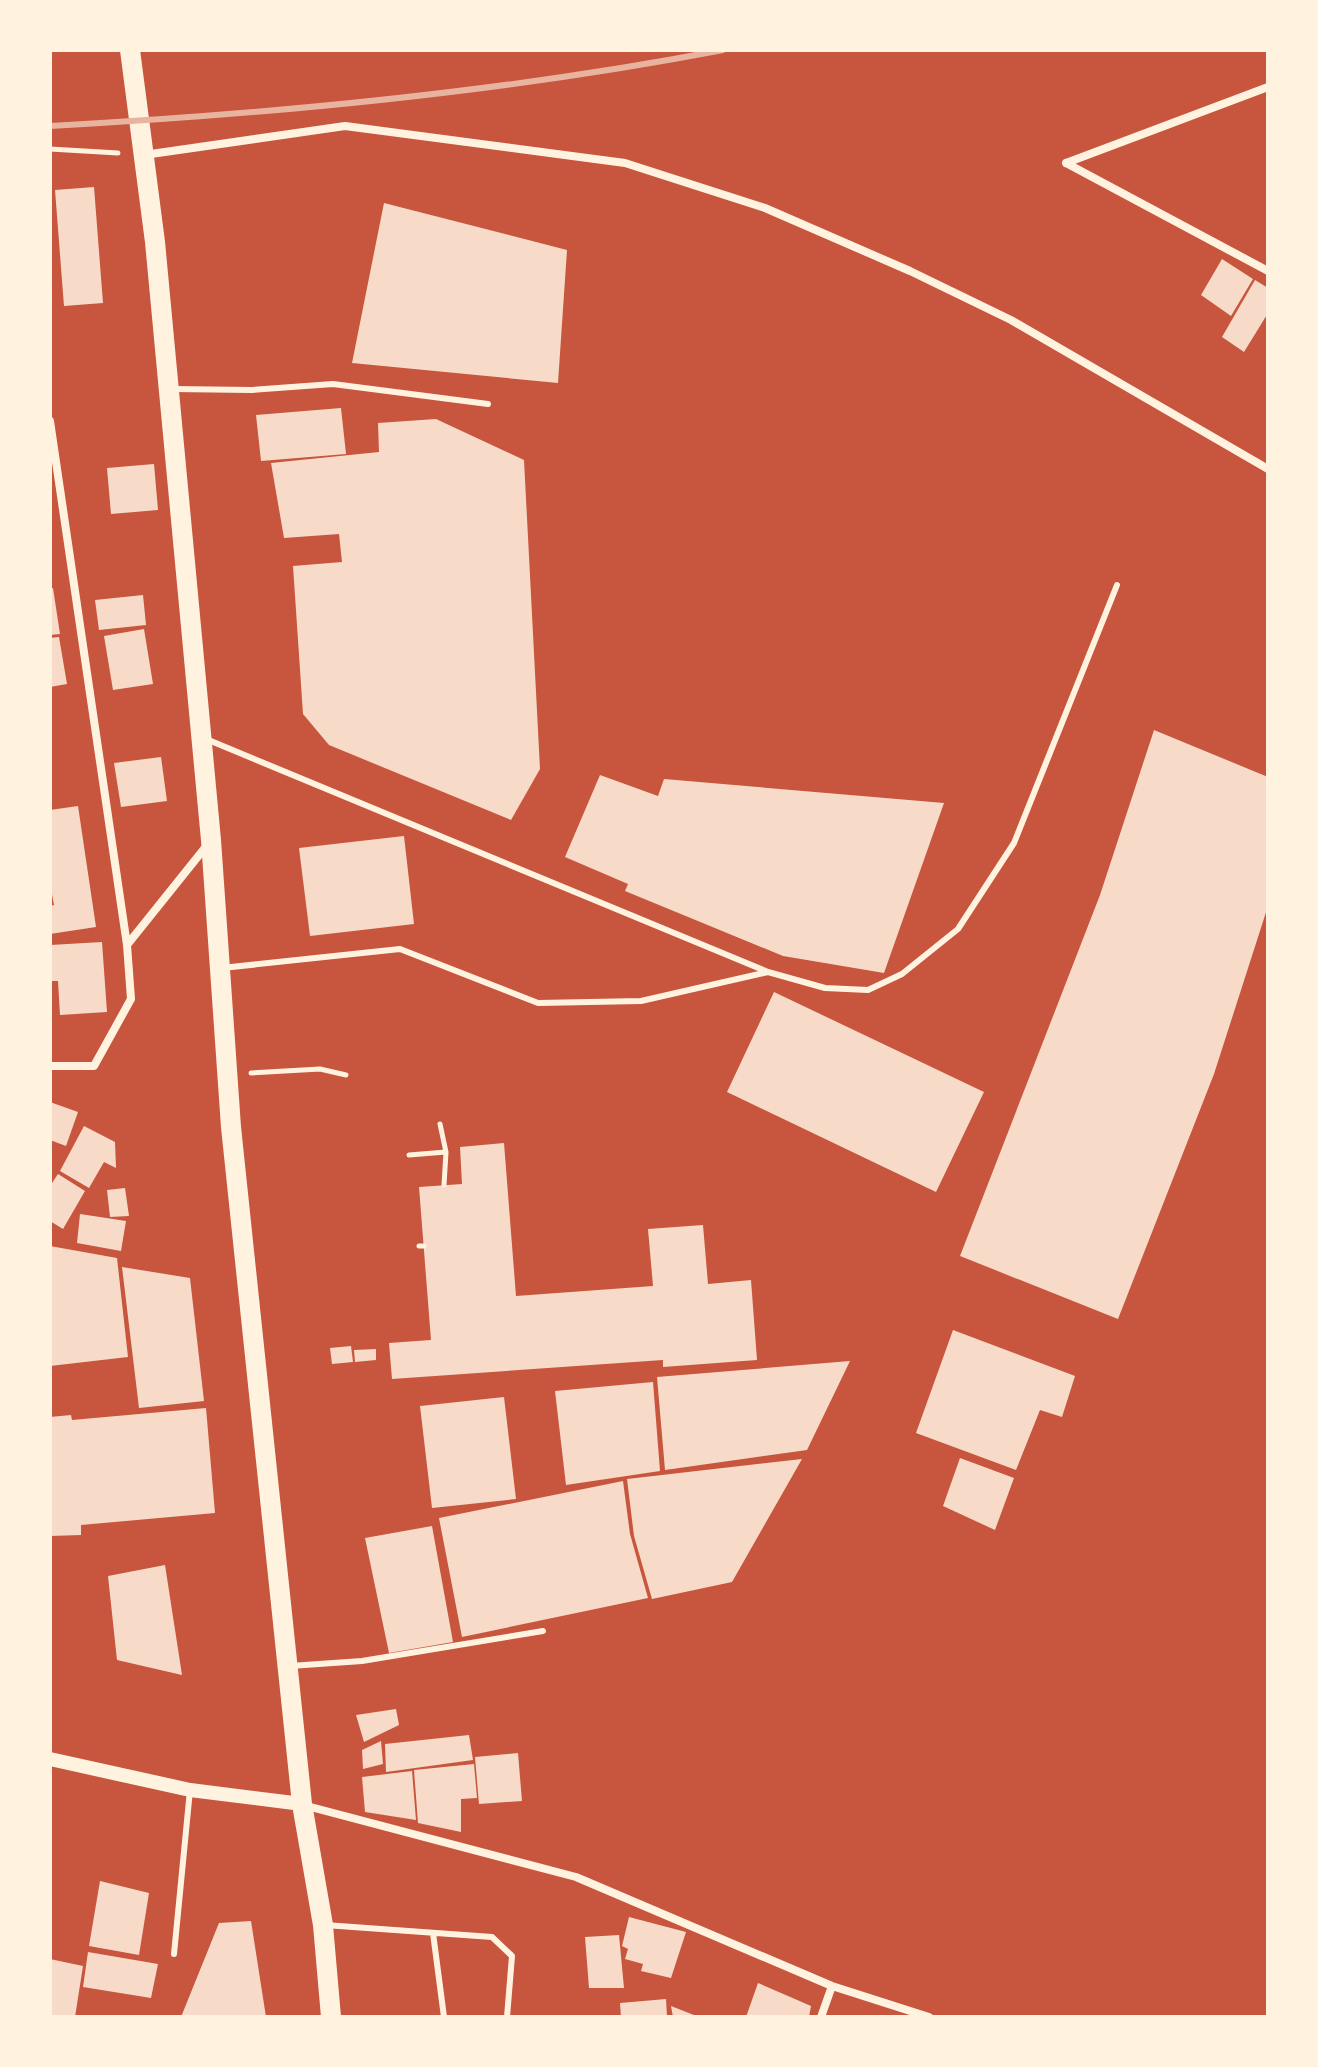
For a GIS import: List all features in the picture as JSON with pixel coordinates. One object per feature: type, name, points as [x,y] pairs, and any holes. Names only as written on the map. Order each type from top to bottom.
[{"type":"main road","points":[[130,50],[211,840],[226,1074],[302,1804],[323,1925],[331,2017]]},
{"type":"street","points":[[1268,87],[1066,163],[1268,271]]},
{"type":"street","points":[[143,155],[345,126],[625,163],[765,208],[953,292],[1122,382],[1268,469]]},
{"type":"street","points":[[50,421],[127,945],[131,999],[94,1066],[50,1066]]},
{"type":"street","points":[[127,945],[211,840]]},
{"type":"street","points":[[50,1759],[190,1790],[302,1804],[576,1877],[832,1986],[929,2017]]},
{"type":"street","points":[[821,2017],[832,1986]]},
{"type":"lane","points":[[167,389],[252,390],[333,384],[488,404]]},
{"type":"lane","points":[[200,736],[768,972],[825,988],[868,990],[902,974],[958,929],[1014,843],[1117,585]]},
{"type":"lane","points":[[218,969],[400,949],[538,1003],[641,1001],[768,972]]},
{"type":"lane","points":[[288,1666],[362,1661],[543,1631]]},
{"type":"lane","points":[[174,1954],[190,1790]]},
{"type":"lane","points":[[323,1925],[492,1937],[512,1956],[507,2017]]},
{"type":"lane","points":[[433,1933],[444,2017]]},
{"type":"path","points":[[50,149],[143,155]]},
{"type":"path","points":[[226,1074],[320,1069],[346,1075]]},
{"type":"path","points":[[440,1124],[446,1152],[444,1185]]},
{"type":"path","points":[[409,1155],[446,1152]]},
{"type":"building","points":[[94,187],[103,303],[64,306],[55,190]]},
{"type":"building","points":[[384,203],[567,250],[558,383],[352,363]]},
{"type":"building","points":[[1222,259],[1253,279],[1231,316],[1201,295]]},
{"type":"building","points":[[1255,280],[1268,288],[1268,313],[1244,352],[1222,337]]},
{"type":"building","points":[[341,408],[346,454],[261,461],[256,415]]},
{"type":"building","points":[[436,419],[524,460],[540,769],[511,820],[329,745],[303,714],[293,566],[342,562],[339,534],[284,538],[271,463],[379,452],[378,423]]},
{"type":"building","points":[[154,464],[158,510],[111,514],[107,468]]},
{"type":"building","points":[[53,588],[60,634],[50,635],[50,589]]},
{"type":"building","points":[[143,595],[146,625],[99,630],[95,600]]},
{"type":"building","points":[[144,629],[153,684],[113,690],[104,636]]},
{"type":"building","points":[[59,637],[67,684],[50,687],[50,638]]},
{"type":"building","points":[[1154,730],[1268,777],[1268,906],[1214,1074],[1118,1319],[960,1256],[1100,895]]},
{"type":"building","points":[[161,757],[167,801],[121,807],[114,763]]},
{"type":"building","points":[[600,775],[658,796],[664,779],[944,803],[884,973],[783,956],[625,891],[628,884],[565,857]]},
{"type":"building","points":[[78,806],[96,927],[50,934],[50,906],[54,905],[50,884],[50,810]]},
{"type":"building","points":[[404,836],[414,924],[310,936],[299,848]]},
{"type":"building","points":[[102,942],[107,1012],[60,1015],[58,981],[50,981],[50,945]]},
{"type":"building","points":[[774,992],[984,1092],[936,1192],[727,1092]]},
{"type":"building","points":[[50,1102],[78,1112],[66,1146],[50,1140]]},
{"type":"building","points":[[84,1126],[115,1142],[116,1168],[104,1162],[89,1188],[60,1171]]},
{"type":"building","points":[[504,1143],[516,1296],[653,1286],[648,1229],[703,1225],[708,1284],[751,1280],[757,1360],[663,1367],[663,1360],[392,1379],[389,1343],[431,1340],[419,1187],[462,1184],[460,1147]]},
{"type":"building","points":[[58,1174],[85,1191],[63,1229],[50,1221],[50,1186]]},
{"type":"building","points":[[125,1188],[129,1216],[110,1217],[107,1190]]},
{"type":"building","points":[[80,1214],[126,1221],[121,1251],[77,1243]]},
{"type":"building","points":[[50,1246],[117,1258],[128,1357],[50,1366]]},
{"type":"building","points":[[122,1267],[190,1278],[204,1401],[139,1408]]},
{"type":"building","points":[[953,1330],[1075,1376],[1062,1417],[1040,1410],[1016,1470],[916,1433]]},
{"type":"building","points":[[351,1346],[353,1362],[332,1364],[330,1348]]},
{"type":"building","points":[[376,1349],[376,1360],[355,1362],[354,1350]]},
{"type":"building","points":[[850,1361],[807,1450],[665,1470],[657,1377]]},
{"type":"building","points":[[653,1382],[660,1471],[566,1485],[555,1391]]},
{"type":"building","points":[[504,1397],[516,1499],[432,1508],[420,1406]]},
{"type":"building","points":[[206,1408],[215,1513],[81,1525],[81,1535],[50,1536],[50,1417],[71,1415],[72,1420]]},
{"type":"building","points":[[960,1458],[1014,1478],[995,1530],[943,1506]]},
{"type":"building","points":[[802,1459],[732,1582],[652,1599],[634,1536],[627,1479]]},
{"type":"building","points":[[623,1481],[630,1534],[648,1598],[462,1637],[439,1518]]},
{"type":"building","points":[[432,1526],[453,1642],[389,1653],[365,1538]]},
{"type":"building","points":[[165,1565],[182,1675],[117,1660],[108,1576]]},
{"type":"building","points":[[396,1709],[399,1725],[364,1742],[356,1715]]},
{"type":"building","points":[[469,1735],[473,1760],[386,1772],[385,1744]]},
{"type":"building","points":[[381,1741],[383,1764],[363,1769],[362,1750]]},
{"type":"building","points":[[518,1753],[522,1801],[479,1804],[475,1757]]},
{"type":"building","points":[[474,1764],[477,1798],[461,1799],[461,1832],[418,1823],[414,1770]]},
{"type":"building","points":[[412,1771],[416,1820],[365,1812],[362,1777]]},
{"type":"building","points":[[100,1881],[149,1893],[139,1955],[89,1946]]},
{"type":"building","points":[[629,1917],[686,1932],[671,1978],[641,1971],[643,1964],[625,1959],[628,1949],[622,1946]]},
{"type":"building","points":[[251,1921],[266,2017],[181,2017],[219,1923]]},
{"type":"building","points":[[619,1935],[624,1988],[589,1988],[585,1937]]},
{"type":"building","points":[[88,1952],[158,1964],[151,1998],[83,1987]]},
{"type":"building","points":[[50,1959],[83,1966],[75,2017],[50,2017]]},
{"type":"building","points":[[758,1983],[811,2006],[809,2017],[746,2017]]},
{"type":"building","points":[[666,1999],[667,2017],[621,2017],[620,2003]]},
{"type":"building","points":[[671,2006],[699,2017],[673,2017]]},
{"type":"railway","points":[[50,126],[218,115],[388,99],[557,78],[723,50]]}]
